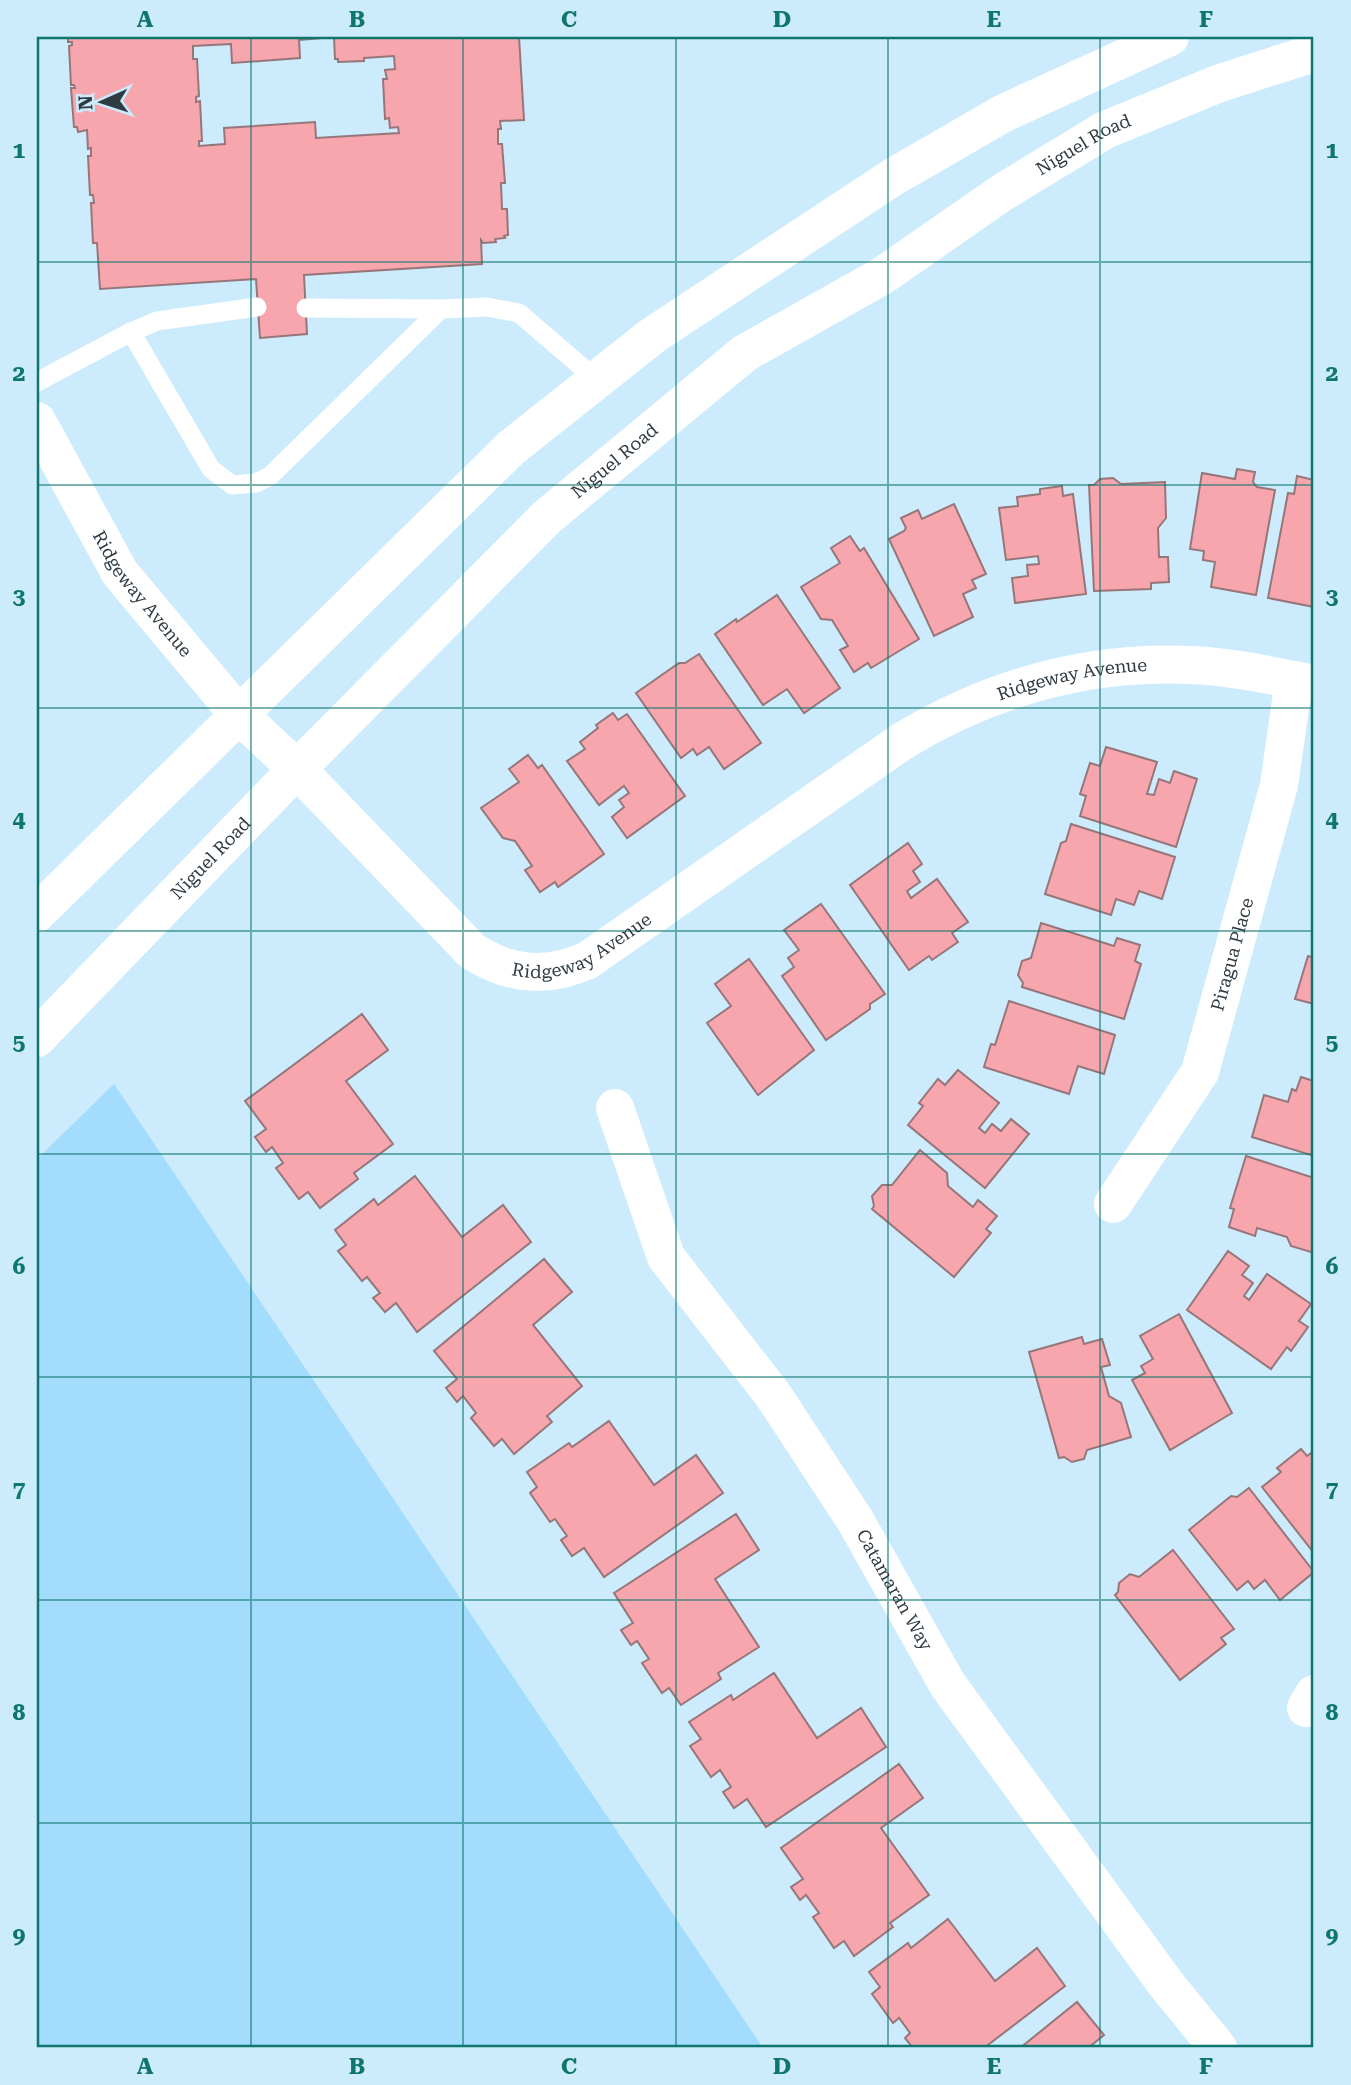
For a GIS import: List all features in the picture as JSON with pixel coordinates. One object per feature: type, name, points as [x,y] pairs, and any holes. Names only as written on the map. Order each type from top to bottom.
[{"type":"street","points":[[37,913],[511,448],[652,336],[893,177],[1004,113],[1170,37]]},
{"type":"street","name":"Niguel Road","points":[[37,1038],[297,769],[547,517],[745,353],[882,276],[1003,192],[1105,130],[1220,83],[1314,53]]},
{"type":"street","name":"Ridgeway Avenue","points":[[37,421],[120,573],[238,714],[297,769],[472,951],[506,969],[525,973],[571,968],[588,960],[901,742],[937,720],[976,702],[1033,682],[1112,666],[1195,665],[1255,672],[1304,682]]},
{"type":"street","name":"Piragua Place","points":[[1113,1204],[1200,1072],[1279,785],[1304,682]]},
{"type":"street","name":"Catamaran Way","points":[[615,1108],[666,1257],[773,1395],[833,1486],[948,1685],[1166,1984],[1218,2048]]},
{"type":"lane","points":[[37,382],[157,321],[257,307]]},
{"type":"lane","points":[[306,308],[487,307],[519,313],[597,380]]},
{"type":"lane","points":[[131,332],[211,469],[232,485],[256,483],[270,476],[441,309]]},
{"type":"shaded area","points":[[114,1084],[763,2048],[37,2048],[37,1159]]},
{"type":"building","points":[[68,37],[334,37],[519,37],[524,120],[500,121],[501,129],[498,129],[505,183],[501,183],[502,209],[507,209],[508,235],[495,239],[496,242],[483,243],[481,240],[482,264],[304,275],[307,334],[260,338],[256,279],[100,289],[97,243],[93,243],[91,203],[94,203],[93,195],[90,195],[88,156],[91,156],[91,148],[88,149],[87,130],[78,132],[77,127],[74,127],[71,88],[75,88],[71,85],[69,46],[72,42],[68,42]],"holes":[[[334,37],[335,59],[338,59],[338,62],[364,61],[364,58],[394,56],[395,69],[385,70],[387,79],[383,79],[385,119],[389,118],[390,128],[398,127],[399,133],[316,138],[315,122],[224,128],[225,144],[199,146],[199,141],[202,141],[200,101],[196,102],[196,97],[199,96],[197,59],[193,59],[193,46],[231,44],[232,63],[300,58],[299,40]]]},
{"type":"building","points":[[1237,469],[1255,472],[1253,482],[1257,487],[1275,490],[1256,595],[1211,587],[1215,562],[1203,560],[1204,551],[1190,549],[1202,473],[1235,479]]},
{"type":"building","points":[[1297,476],[1314,480],[1314,607],[1268,598],[1288,493],[1294,494]]},
{"type":"building","points":[[1113,478],[1121,484],[1165,482],[1166,518],[1158,528],[1159,557],[1168,557],[1169,582],[1151,583],[1151,589],[1094,591],[1089,485],[1094,485],[1100,479]]},
{"type":"building","points":[[1062,486],[1063,496],[1073,494],[1086,594],[1015,603],[1012,578],[1028,576],[1027,565],[1039,564],[1038,556],[1006,560],[999,508],[1018,506],[1017,497],[1040,494],[1040,489]]},
{"type":"building","points":[[954,504],[986,574],[972,580],[976,588],[963,594],[973,617],[934,636],[889,539],[906,528],[901,518],[918,510],[922,519]]},
{"type":"building","points":[[850,536],[860,551],[864,548],[919,639],[871,668],[868,663],[854,672],[840,650],[848,646],[832,620],[821,619],[801,587],[840,563],[831,548]]},
{"type":"building","points":[[777,595],[840,688],[804,713],[787,689],[763,705],[715,634]]},
{"type":"building","points":[[699,654],[761,743],[724,769],[709,747],[697,755],[693,749],[681,758],[636,693],[679,663],[685,663]]},
{"type":"building","points":[[613,713],[618,720],[627,714],[685,796],[627,838],[612,817],[624,807],[619,800],[629,793],[624,786],[599,805],[567,761],[585,749],[580,742],[598,728],[596,725]]},
{"type":"building","points":[[1106,747],[1157,762],[1147,794],[1154,795],[1159,779],[1170,783],[1174,771],[1197,779],[1176,847],[1080,816],[1086,796],[1080,794],[1090,763],[1100,766]]},
{"type":"building","points":[[528,755],[538,768],[542,765],[604,854],[558,887],[555,882],[540,892],[525,870],[532,866],[515,841],[503,838],[481,808],[519,782],[509,769]]},
{"type":"building","points":[[1071,824],[1175,857],[1162,899],[1139,891],[1134,905],[1116,899],[1111,915],[1045,894],[1061,843],[1066,841]]},
{"type":"building","points":[[908,843],[922,864],[913,871],[920,882],[907,891],[911,898],[937,879],[968,922],[952,933],[958,942],[932,960],[929,956],[909,970],[850,885]]},
{"type":"building","points":[[821,904],[885,994],[870,1004],[870,1009],[826,1040],[782,976],[794,967],[788,958],[799,950],[784,930]]},
{"type":"building","points":[[1041,923],[1114,946],[1117,938],[1140,945],[1135,961],[1141,964],[1124,1019],[1022,987],[1023,983],[1018,975],[1022,961],[1031,958]]},
{"type":"building","points":[[1308,956],[1314,958],[1314,1004],[1295,999]]},
{"type":"building","points":[[749,959],[814,1050],[758,1095],[707,1023],[731,1006],[715,984]]},
{"type":"building","points":[[1009,1001],[1115,1035],[1104,1074],[1078,1066],[1069,1094],[984,1067],[991,1044],[995,1045]]},
{"type":"building","points":[[362,1014],[388,1050],[346,1081],[393,1144],[354,1173],[358,1179],[320,1208],[308,1192],[299,1199],[276,1168],[283,1163],[272,1147],[266,1152],[255,1137],[266,1129],[245,1101]]},
{"type":"building","points":[[958,1070],[999,1103],[979,1128],[985,1133],[992,1124],[1001,1131],[1011,1119],[1029,1134],[985,1188],[908,1125],[923,1106],[919,1103],[938,1079],[945,1085]]},
{"type":"building","points":[[1301,1077],[1314,1081],[1314,1156],[1252,1137],[1264,1095],[1288,1102],[1292,1089],[1296,1091]]},
{"type":"building","points":[[920,1150],[947,1173],[948,1186],[973,1207],[978,1200],[997,1216],[986,1229],[991,1233],[954,1277],[872,1209],[872,1196],[882,1185],[892,1185]]},
{"type":"building","points":[[1246,1156],[1314,1178],[1314,1253],[1291,1246],[1287,1237],[1257,1228],[1255,1236],[1229,1227],[1234,1209],[1230,1208]]},
{"type":"building","points":[[415,1176],[462,1237],[503,1205],[531,1242],[417,1332],[396,1303],[385,1312],[373,1298],[380,1293],[367,1277],[362,1281],[338,1251],[346,1245],[335,1230],[374,1199],[378,1205]]},
{"type":"building","points":[[1228,1251],[1249,1266],[1242,1275],[1253,1283],[1244,1296],[1249,1300],[1267,1274],[1311,1304],[1299,1321],[1308,1327],[1291,1351],[1287,1347],[1271,1369],[1187,1310]]},
{"type":"building","points":[[544,1259],[572,1292],[533,1325],[582,1386],[547,1416],[552,1422],[514,1454],[502,1439],[494,1446],[471,1418],[476,1413],[463,1396],[457,1402],[446,1388],[457,1379],[434,1351]]},
{"type":"building","points":[[1179,1314],[1232,1413],[1170,1450],[1132,1380],[1145,1373],[1141,1366],[1153,1359],[1140,1336]]},
{"type":"building","points":[[1082,1337],[1084,1344],[1102,1339],[1110,1365],[1101,1367],[1109,1396],[1121,1403],[1131,1437],[1087,1450],[1084,1459],[1072,1462],[1064,1457],[1059,1458],[1029,1352]]},
{"type":"building","points":[[609,1421],[654,1485],[696,1455],[723,1493],[604,1577],[584,1548],[572,1556],[561,1540],[567,1536],[555,1519],[550,1522],[530,1493],[537,1487],[527,1472],[569,1443],[572,1447]]},
{"type":"building","points":[[1301,1449],[1307,1456],[1314,1451],[1314,1553],[1262,1487],[1281,1472],[1277,1468]]},
{"type":"building","points":[[1249,1488],[1314,1572],[1280,1600],[1265,1580],[1254,1589],[1248,1581],[1237,1590],[1189,1530],[1231,1496],[1237,1497]]},
{"type":"building","points":[[736,1514],[759,1550],[715,1579],[759,1647],[718,1673],[721,1679],[681,1705],[669,1688],[662,1693],[642,1663],[649,1659],[637,1641],[631,1645],[621,1630],[633,1623],[614,1593]]},
{"type":"building","points":[[1173,1550],[1234,1629],[1221,1638],[1226,1644],[1180,1680],[1115,1595],[1119,1583],[1130,1574],[1139,1577]]},
{"type":"building","points":[[774,1673],[817,1738],[861,1708],[886,1747],[766,1827],[747,1799],[734,1808],[723,1792],[731,1787],[720,1770],[711,1777],[690,1746],[701,1739],[689,1722],[731,1695],[733,1700]]},
{"type":"building","points":[[899,1764],[923,1798],[881,1828],[929,1895],[890,1923],[893,1927],[854,1956],[844,1941],[834,1948],[813,1917],[819,1913],[806,1895],[800,1900],[791,1887],[803,1879],[781,1848]]},
{"type":"building","points":[[948,1919],[995,1981],[1037,1948],[1065,1986],[984,2048],[913,2048],[905,2038],[910,2033],[899,2018],[893,2023],[872,1994],[880,1987],[869,1972],[908,1943],[911,1948]]},
{"type":"building","points":[[1077,2002],[1104,2035],[1088,2048],[1020,2048]]}]
